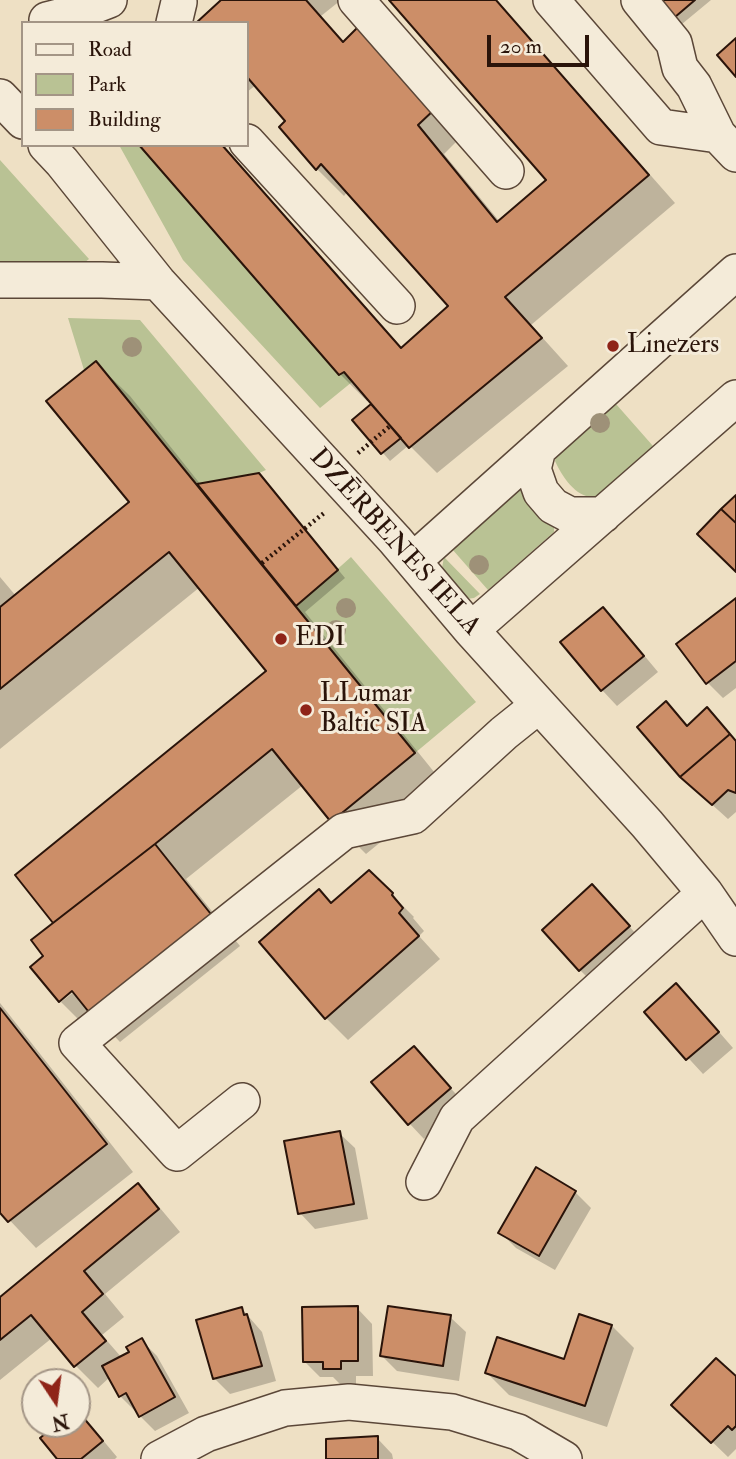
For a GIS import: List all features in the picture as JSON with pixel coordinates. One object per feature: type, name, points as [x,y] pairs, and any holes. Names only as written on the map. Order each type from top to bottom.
[{"type":"street","points":[[47,14],[78,12],[109,0]]},
{"type":"street","points":[[355,0],[506,171]]},
{"type":"street","points":[[551,0],[661,127],[727,144]]},
{"type":"street","points":[[639,0],[674,43],[680,68],[694,86],[727,144]]},
{"type":"street","points":[[0,97],[21,119]]},
{"type":"street","points":[[248,143],[397,306]]},
{"type":"street","name":"DZĒRBENES IELA","points":[[62,149],[158,282],[413,561],[471,630],[647,824],[705,893],[736,938]]},
{"type":"street","points":[[413,561],[736,272]]},
{"type":"street","points":[[0,280],[158,282]]},
{"type":"street","points":[[471,630],[736,398]]},
{"type":"street","points":[[538,449],[533,469],[541,492],[553,506],[570,515],[603,515]]},
{"type":"street","points":[[242,1101],[177,1153],[77,1043],[344,831],[413,816],[504,733],[539,705]]},
{"type":"street","points":[[424,1182],[457,1118],[705,893]]},
{"type":"street","points":[[159,1459],[206,1434],[285,1409],[349,1402],[452,1412],[518,1432],[565,1459]]},
{"type":"path","points":[[351,458],[390,426]]},
{"type":"path","points":[[262,563],[330,508]]},
{"type":"green space","points":[[120,147],[141,147],[339,375],[344,372],[352,382],[320,408],[183,260]]},
{"type":"green space","points":[[0,160],[89,259],[75,270],[0,266]]},
{"type":"green space","points":[[68,318],[140,320],[266,470],[197,484],[97,361],[84,370]]},
{"type":"green space","points":[[616,404],[653,446],[596,497],[589,497],[566,480],[555,461],[556,455]]},
{"type":"green space","points":[[516,491],[521,491],[534,512],[554,527],[554,532],[488,590],[452,549]]},
{"type":"green space","points":[[351,557],[476,702],[415,753],[296,606]]},
{"type":"green space","points":[[444,557],[480,594],[466,599],[442,577]]},
{"type":"building","points":[[221,0],[306,0],[343,42],[361,24],[436,108],[418,125],[497,222],[546,180],[389,0],[496,0],[649,175],[505,297],[542,338],[409,448],[344,372],[339,375],[141,147],[224,147],[401,348],[448,306],[321,164],[316,170],[279,127],[285,121],[248,78],[248,21],[198,21]]},
{"type":"building","points":[[648,0],[695,0],[668,23]]},
{"type":"building","points":[[736,38],[736,77],[717,55]]},
{"type":"building","name":"EDI","points":[[96,361],[415,753],[331,822],[272,749],[53,923],[15,875],[266,671],[169,552],[0,689],[0,607],[129,502],[46,401]]},
{"type":"building","points":[[371,404],[401,438],[381,454],[352,420]]},
{"type":"building","points":[[259,473],[338,570],[296,606],[197,484]]},
{"type":"building","points":[[736,495],[736,523],[721,509]]},
{"type":"building","points":[[721,509],[736,523],[736,572],[697,534]]},
{"type":"building","points":[[736,598],[736,661],[706,684],[676,644]]},
{"type":"building","points":[[603,607],[644,656],[601,691],[560,642]]},
{"type":"building","points":[[666,701],[687,726],[707,707],[730,734],[680,777],[637,727]]},
{"type":"building","points":[[730,734],[736,741],[736,793],[728,790],[712,805],[680,777]]},
{"type":"building","points":[[155,844],[214,918],[92,1016],[72,991],[59,1002],[30,967],[43,956],[31,940]]},
{"type":"building","points":[[369,870],[393,893],[403,908],[399,913],[419,936],[325,1019],[259,942],[319,889],[331,903]]},
{"type":"building","points":[[592,884],[630,926],[579,971],[542,930]]},
{"type":"building","points":[[676,983],[719,1032],[686,1060],[644,1012]]},
{"type":"building","points":[[0,1008],[107,1144],[8,1222],[0,1213]]},
{"type":"building","points":[[414,1046],[451,1088],[408,1125],[371,1082]]},
{"type":"building","points":[[340,1131],[354,1204],[298,1214],[284,1141]]},
{"type":"building","points":[[536,1167],[576,1191],[539,1256],[498,1233]]},
{"type":"building","points":[[138,1183],[159,1209],[84,1271],[103,1294],[82,1312],[106,1341],[74,1367],[31,1315],[0,1340],[0,1297]]},
{"type":"building","points":[[358,1306],[358,1361],[341,1361],[341,1369],[323,1369],[323,1362],[303,1362],[302,1307]]},
{"type":"building","points":[[388,1306],[451,1315],[443,1366],[380,1356]]},
{"type":"building","points":[[242,1307],[244,1315],[247,1314],[262,1366],[213,1379],[196,1320]]},
{"type":"building","points":[[579,1314],[612,1325],[585,1406],[485,1373],[497,1337],[564,1359]]},
{"type":"building","points":[[142,1338],[175,1397],[139,1417],[126,1393],[119,1397],[102,1366],[129,1352],[126,1347]]},
{"type":"building","points":[[716,1358],[736,1376],[736,1426],[732,1430],[728,1426],[711,1443],[671,1405]]},
{"type":"building","points":[[91,1427],[103,1441],[81,1459],[57,1459],[40,1438],[91,1438]]},
{"type":"building","points":[[378,1436],[378,1459],[326,1459],[326,1439]]},
{"type":"place","name":"Linezers","points":[[613,346]]},
{"type":"place","name":"EDI","points":[[281,639]]},
{"type":"place","name":"LLumar Baltic SIA","points":[[306,710]]}]
